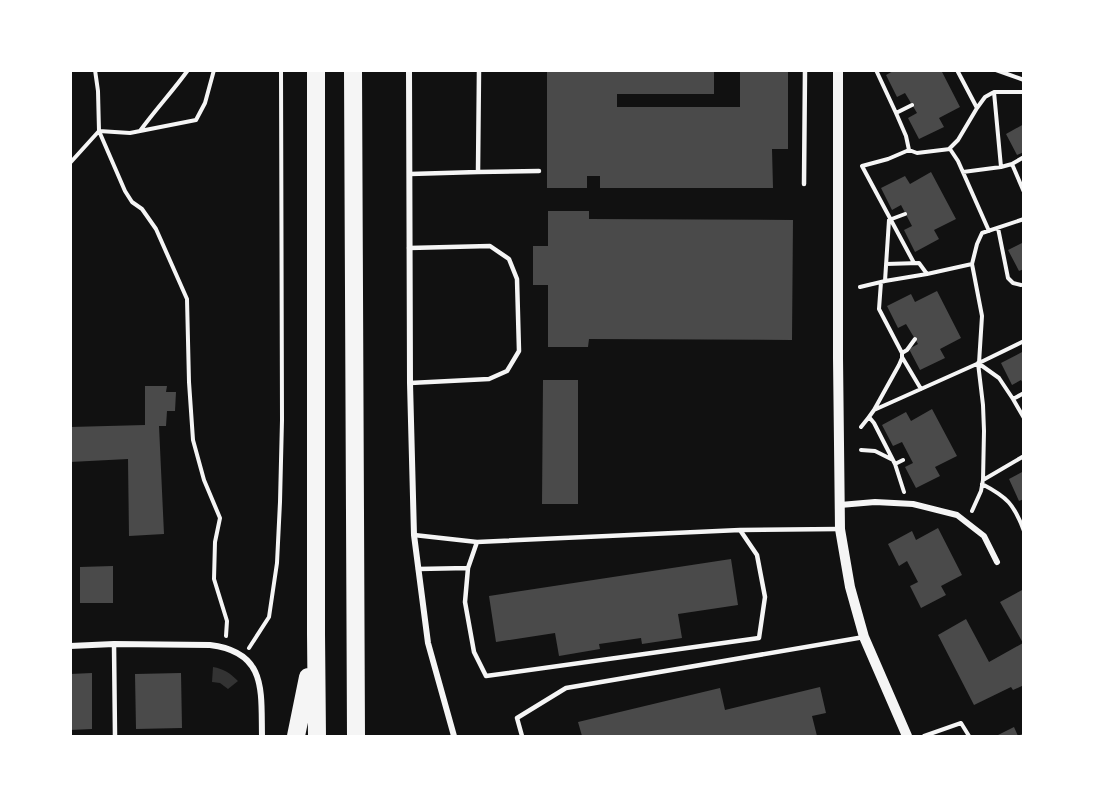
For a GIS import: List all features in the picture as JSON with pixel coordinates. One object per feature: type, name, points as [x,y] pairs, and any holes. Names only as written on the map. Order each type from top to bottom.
[{"type":"highway","points":[[316,70],[317,736]]},
{"type":"highway","points":[[353,70],[356,736]]},
{"type":"highway","points":[[296,736],[316,634]]},
{"type":"street","points":[[409,70],[410,383],[414,535],[428,643],[454,736]]},
{"type":"street","points":[[838,70],[840,529],[850,587],[864,637],[908,736]]},
{"type":"street","points":[[840,505],[875,502],[908,504],[957,515],[984,536],[997,562]]},
{"type":"street","points":[[70,646],[114,644],[225,647],[244,657],[257,673],[260,685],[261,736]]},
{"type":"lane","points":[[478,172],[479,70]]},
{"type":"lane","points":[[804,184],[806,70]]},
{"type":"lane","points":[[410,174],[539,171]]},
{"type":"lane","points":[[409,248],[489,246],[509,260],[517,279],[519,351],[507,371],[489,379],[410,383]]},
{"type":"lane","points":[[414,535],[477,542],[740,530],[840,529]]},
{"type":"lane","points":[[477,542],[468,568],[465,602],[474,652],[486,676],[759,638],[765,597],[757,555],[740,530]]},
{"type":"lane","points":[[418,569],[468,568]]},
{"type":"lane","points":[[522,736],[517,718],[566,688],[864,637]]},
{"type":"lane","points":[[114,644],[115,736]]},
{"type":"path","points":[[95,70],[99,131],[125,191],[156,229],[187,299],[193,440],[204,480],[220,518],[214,542],[214,579],[227,621],[225,647]]},
{"type":"path","points":[[140,131],[188,70]]},
{"type":"path","points":[[99,131],[129,134],[196,120],[205,103],[214,70]]},
{"type":"path","points":[[244,657],[269,617],[277,563],[282,420],[281,70]]},
{"type":"path","points":[[876,70],[906,136],[909,150]]},
{"type":"path","points":[[957,70],[977,108]]},
{"type":"path","points":[[996,70],[1023,80]]},
{"type":"path","points":[[994,92],[1001,167]]},
{"type":"path","points":[[914,263],[862,166],[909,150],[917,153],[949,149],[958,140],[984,97],[994,92],[1023,92]]},
{"type":"path","points":[[896,113],[912,105]]},
{"type":"path","points":[[70,163],[99,131]]},
{"type":"path","points":[[949,149],[958,161],[989,231]]},
{"type":"path","points":[[963,172],[1001,167],[1012,164],[1023,157]]},
{"type":"path","points":[[1012,164],[1023,192]]},
{"type":"path","points":[[890,219],[905,214]]},
{"type":"path","points":[[890,219],[879,309],[921,389]]},
{"type":"path","points":[[967,523],[981,491],[984,414],[979,363],[982,316],[972,264],[976,244],[982,233],[1023,219]]},
{"type":"path","points":[[998,228],[1008,278],[1013,283],[1022,285],[1023,291]]},
{"type":"path","points":[[886,264],[919,263],[927,274]]},
{"type":"path","points":[[860,287],[972,264]]},
{"type":"path","points":[[861,427],[874,410],[899,365],[902,355],[915,339]]},
{"type":"path","points":[[874,410],[1023,341]]},
{"type":"path","points":[[979,363],[999,378],[1023,418]]},
{"type":"path","points":[[1013,399],[1023,393]]},
{"type":"path","points":[[869,417],[894,462],[908,504]]},
{"type":"path","points":[[861,450],[875,451],[894,462],[903,460]]},
{"type":"path","points":[[982,482],[1023,456]]},
{"type":"path","points":[[982,482],[1000,493],[1021,515],[1023,531]]},
{"type":"path","points":[[924,736],[961,723],[969,736]]},
{"type":"shaded area","points":[[213,667],[227,672],[238,681],[228,689],[220,683],[212,682]]},
{"type":"building","points":[[547,70],[714,70],[714,94],[617,94],[617,107],[740,107],[740,70],[788,70],[788,149],[772,149],[773,188],[600,188],[600,176],[587,176],[587,188],[547,188]]},
{"type":"building","points":[[895,70],[941,70],[960,107],[939,118],[944,127],[919,139],[908,118],[917,113],[905,93],[897,97],[886,75]]},
{"type":"building","points":[[1024,124],[1024,152],[1017,155],[1006,134]]},
{"type":"building","points":[[931,172],[956,219],[934,230],[939,239],[915,252],[904,230],[912,226],[901,205],[892,210],[881,188],[905,176],[910,184]]},
{"type":"building","points":[[548,211],[589,211],[589,219],[793,220],[792,340],[589,339],[588,347],[548,347],[548,285],[533,285],[533,246],[548,246]]},
{"type":"building","points":[[1024,242],[1024,269],[1019,271],[1008,250]]},
{"type":"building","points":[[937,291],[961,338],[940,349],[945,358],[920,370],[909,349],[918,344],[906,324],[898,328],[887,306],[911,294],[915,302]]},
{"type":"building","points":[[1024,351],[1024,385],[1021,380],[1012,385],[1001,363]]},
{"type":"building","points":[[543,380],[578,380],[578,504],[542,504]]},
{"type":"building","points":[[145,386],[167,386],[166,392],[176,392],[175,411],[167,411],[166,426],[159,426],[164,534],[129,536],[128,459],[70,462],[70,427],[145,425]]},
{"type":"building","points":[[932,409],[957,456],[935,467],[940,476],[916,488],[905,467],[913,463],[902,442],[893,446],[882,425],[906,412],[911,421]]},
{"type":"building","points":[[1024,471],[1024,499],[1019,501],[1009,479]]},
{"type":"building","points":[[938,528],[962,575],[941,586],[946,595],[921,608],[910,586],[918,582],[907,561],[899,566],[888,544],[912,531],[916,540]]},
{"type":"building","points":[[731,559],[738,605],[678,614],[682,638],[642,644],[641,638],[599,644],[600,649],[559,656],[555,633],[496,642],[489,596]]},
{"type":"building","points":[[113,566],[113,603],[80,603],[80,567]]},
{"type":"building","points":[[1024,589],[1024,685],[1013,690],[1011,687],[974,705],[938,635],[966,619],[989,662],[1023,643],[1000,602]]},
{"type":"building","points":[[92,673],[92,729],[70,730],[70,674]]},
{"type":"building","points":[[181,673],[182,728],[136,729],[135,674]]},
{"type":"building","points":[[820,687],[826,713],[812,716],[817,736],[582,736],[578,722],[720,688],[725,710]]},
{"type":"building","points":[[1014,727],[1018,736],[996,736]]}]
